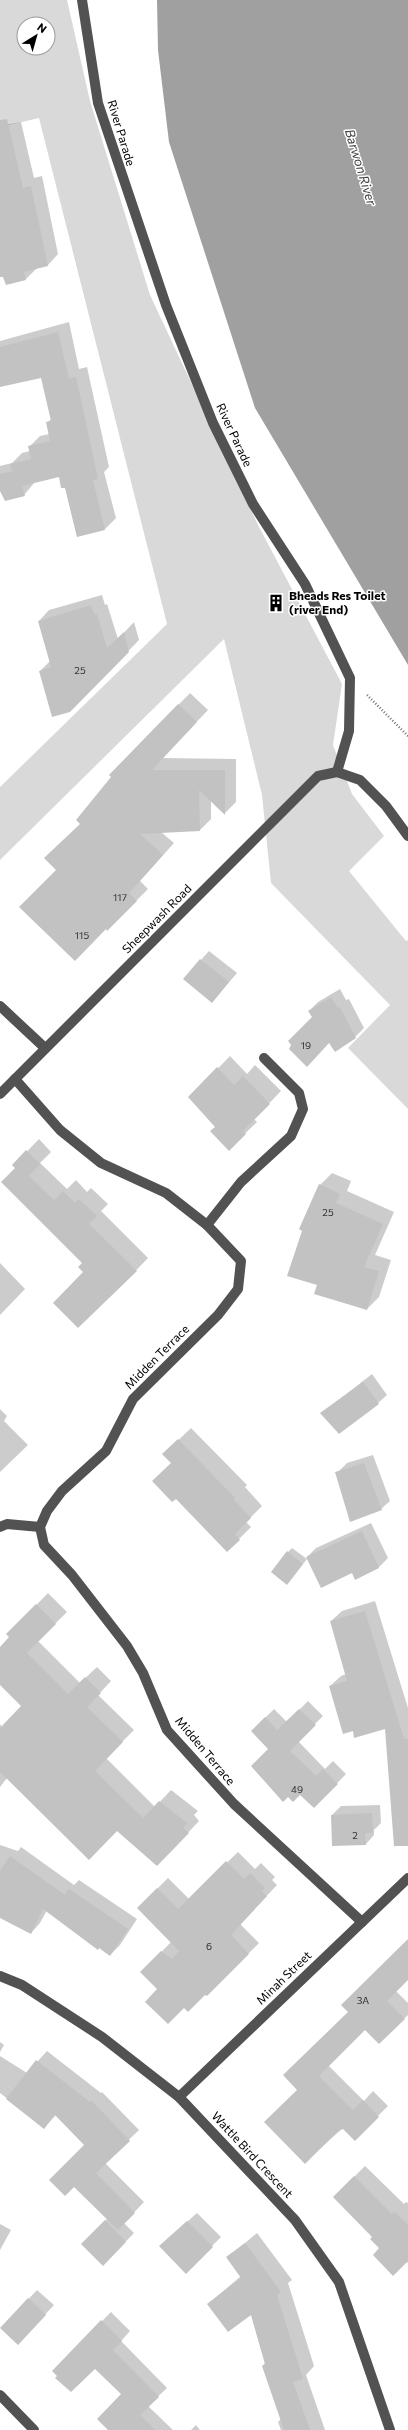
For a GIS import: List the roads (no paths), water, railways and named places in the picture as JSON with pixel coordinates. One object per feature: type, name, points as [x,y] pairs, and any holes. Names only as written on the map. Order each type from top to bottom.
[{"type":"street","name":"River Parade","points":[[82,0],[98,103],[168,312],[213,423],[253,504],[305,584],[350,678],[349,731],[337,772]]},
{"type":"street","points":[[337,772],[360,780],[386,806],[408,836]]},
{"type":"street","name":"Sheepwash Road","points":[[0,1094],[318,776],[337,772]]},
{"type":"street","points":[[0,1006],[45,1048]]},
{"type":"street","points":[[207,1225],[241,1182],[290,1136],[303,1109],[298,1093],[264,1058]]},
{"type":"street","name":"Midden Terrace","points":[[15,1079],[60,1130],[101,1163],[166,1193],[207,1225],[241,1261],[238,1289],[218,1315],[133,1399],[106,1451],[62,1491],[47,1511],[40,1528],[44,1545],[72,1575],[127,1646],[143,1673],[167,1730],[234,1804],[362,1922]]},
{"type":"street","points":[[0,1527],[7,1524],[40,1528]]},
{"type":"street","name":"Minah Street","points":[[179,2097],[408,1878]]},
{"type":"street","name":"Wattle Bird Crescent","points":[[0,1976],[22,1985],[102,2037],[179,2097],[295,2220],[339,2282],[390,2430]]},
{"type":"street","points":[[0,2395],[34,2430]]},
{"type":"water","name":"Barwon River","points":[[157,0],[408,0],[408,665],[255,408],[169,142],[158,50]]},
{"type":"place","name":"Bheads Res Toilet (river End)","points":[[276,603]]}]
